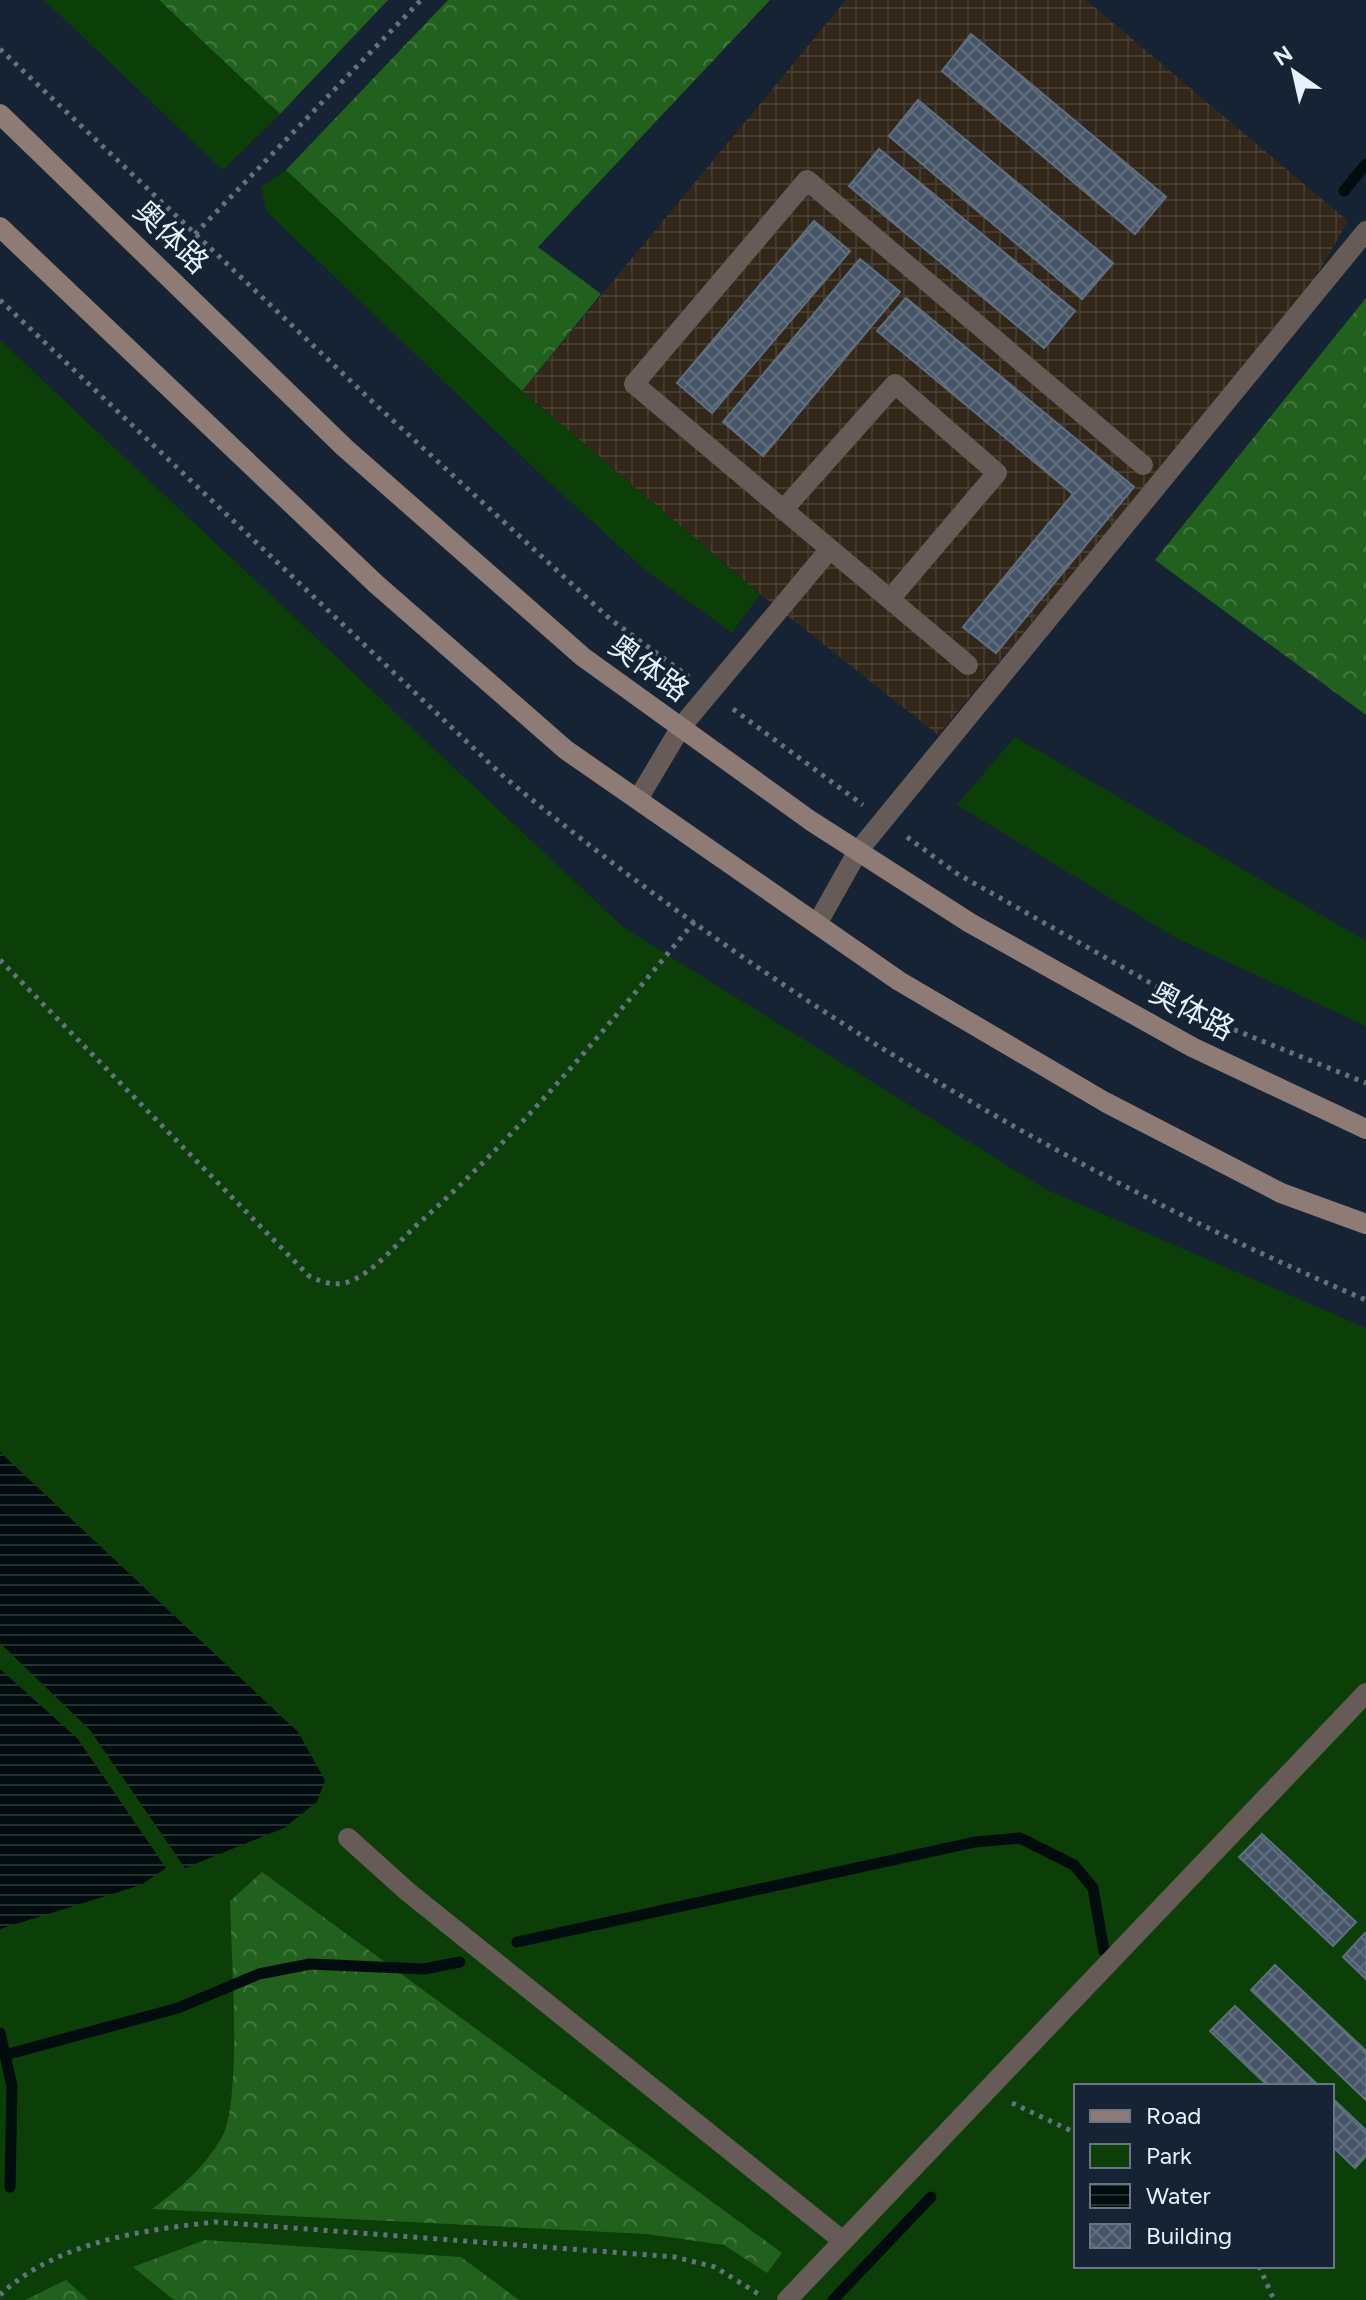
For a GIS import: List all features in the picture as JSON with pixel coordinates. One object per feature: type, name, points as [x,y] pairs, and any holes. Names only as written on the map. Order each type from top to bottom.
[{"type":"main road","name":"奥体路","points":[[0,114],[345,448],[583,657],[858,851],[970,923],[1192,1047],[1366,1129]]},
{"type":"main road","points":[[0,227],[376,584],[566,750],[899,981],[1105,1102],[1281,1193],[1366,1224]]},
{"type":"lane","points":[[968,665],[634,384],[807,180],[1143,465]]},
{"type":"lane","points":[[817,924],[858,851],[1359,245],[1366,231]]},
{"type":"lane","points":[[783,510],[895,384],[997,473],[890,599]]},
{"type":"lane","points":[[638,799],[681,727],[830,549]]},
{"type":"lane","points":[[787,2300],[1366,1693]]},
{"type":"lane","points":[[348,1838],[408,1892],[843,2241]]},
{"type":"path","points":[[195,234],[421,0]]},
{"type":"path","points":[[0,49],[610,619],[956,873],[1230,1028],[1366,1083]]},
{"type":"path","points":[[0,960],[309,1276],[328,1285],[352,1281],[374,1267],[464,1184],[603,1030],[695,921]]},
{"type":"path","points":[[987,2088],[1036,2117],[1074,2132]]},
{"type":"path","points":[[0,2295],[13,2283],[84,2246],[145,2229],[215,2222],[675,2257],[715,2267],[768,2300]]},
{"type":"path","points":[[1260,2268],[1274,2300]]},
{"type":"shaded area","points":[[846,0],[1086,0],[1348,221],[1308,291],[938,735],[760,594],[522,391]]},
{"type":"green space","points":[[44,0],[159,0],[280,114],[223,170]]},
{"type":"green space","points":[[159,0],[388,0],[280,114]]},
{"type":"green space","points":[[448,0],[770,0],[538,247],[601,294],[522,391],[286,170]]},
{"type":"green space","points":[[286,170],[522,391],[760,594],[732,633],[644,569],[267,212],[261,187]]},
{"type":"green space","points":[[1366,298],[1366,715],[1155,560]]},
{"type":"green space","points":[[0,340],[624,928],[1045,1189],[1366,1328],[1366,2300],[0,2300]]},
{"type":"green space","points":[[1015,737],[1366,941],[1366,1026],[1176,938],[957,805]]},
{"type":"green space","points":[[262,1872],[782,2253],[767,2273],[724,2245],[647,2234],[152,2209],[181,2186],[206,2160],[221,2139],[228,2120],[234,2061],[230,1901]]},
{"type":"green space","points":[[205,2240],[461,2257],[519,2300],[174,2300],[133,2267]]},
{"type":"green space","points":[[66,2280],[88,2300],[25,2300]]},
{"type":"water","points":[[0,1452],[298,1732],[325,1780],[317,1802],[284,1828],[185,1868],[90,1730],[0,1643]]},
{"type":"water","points":[[0,1669],[77,1738],[166,1868],[141,1885],[0,1929]]},
{"type":"building","points":[[971,34],[1166,197],[1135,234],[942,71]]},
{"type":"building","points":[[918,100],[1113,263],[1082,299],[889,136]]},
{"type":"building","points":[[879,149],[1075,311],[1044,348],[849,186]]},
{"type":"building","points":[[814,221],[850,251],[712,413],[677,383]]},
{"type":"building","points":[[860,259],[900,292],[763,456],[723,422]]},
{"type":"building","points":[[906,298],[1134,487],[996,653],[963,627],[1073,494],[877,331]]},
{"type":"building","points":[[1262,1834],[1356,1922],[1333,1946],[1239,1857]]},
{"type":"building","points":[[1366,1934],[1366,1979],[1343,1957]]},
{"type":"building","points":[[1275,1965],[1366,2051],[1366,2100],[1251,1990]]},
{"type":"building","points":[[1235,2006],[1317,2084],[1266,2084],[1210,2031]]},
{"type":"building","points":[[1334,2100],[1366,2130],[1366,2156],[1355,2168],[1334,2148]]},
{"type":"waterway","points":[[1344,191],[1366,164]]},
{"type":"waterway","points":[[517,1942],[975,1842],[1020,1838],[1074,1865],[1093,1888],[1104,1951]]},
{"type":"waterway","points":[[5,2055],[178,2008],[259,1974],[310,1964],[424,1969],[460,1962]]},
{"type":"waterway","points":[[0,2033],[12,2086],[10,2187]]},
{"type":"waterway","points":[[833,2300],[931,2197]]}]
